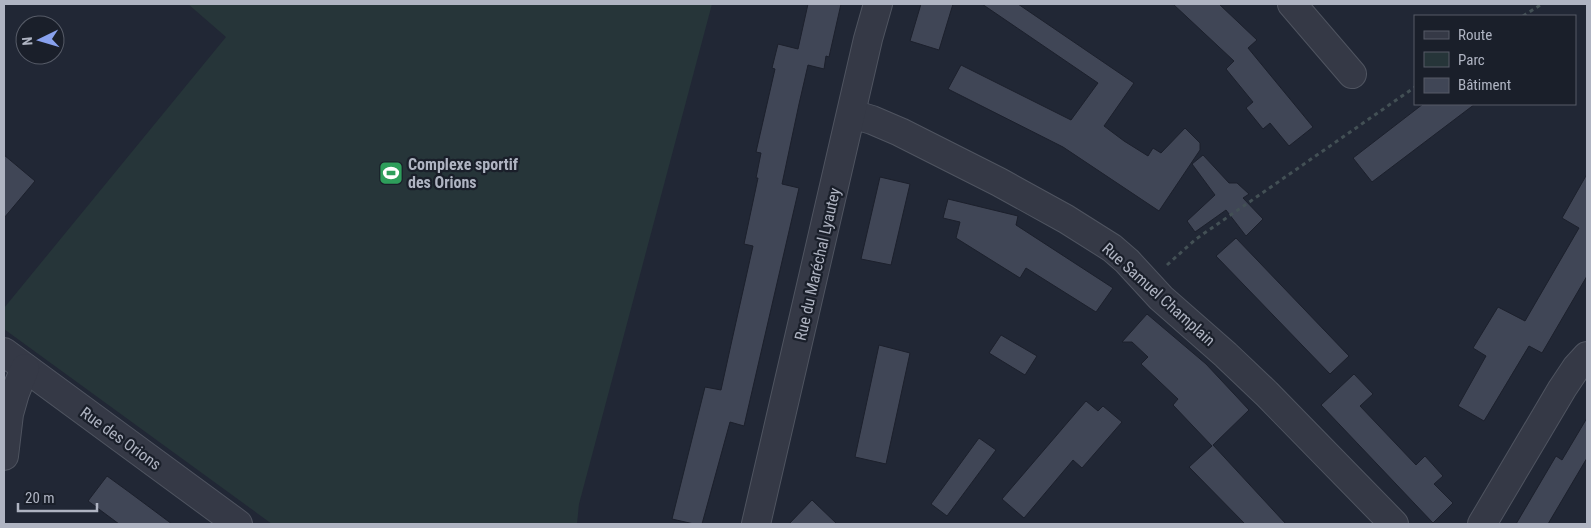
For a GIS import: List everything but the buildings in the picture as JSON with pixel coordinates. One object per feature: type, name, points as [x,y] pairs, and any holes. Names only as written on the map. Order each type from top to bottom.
[{"type":"street","name":"Rue du Maréchal Lyautey","points":[[756,524],[868,39],[878,4]]},
{"type":"street","points":[[1292,4],[1352,74]]},
{"type":"street","name":"Rue Samuel Champlain","points":[[852,114],[900,132],[999,182],[1066,219],[1112,248],[1148,282],[1161,298],[1266,393],[1394,524]]},
{"type":"street","name":"Rue des Orions","points":[[4,352],[238,524]]},
{"type":"street","points":[[1482,524],[1562,389],[1576,368],[1587,356]]},
{"type":"street","points":[[4,456],[9,414],[25,368]]},
{"type":"path","points":[[1524,15],[1542,4]]},
{"type":"path","points":[[1148,282],[1196,239],[1414,88]]},
{"type":"green space","name":"Complexe sportif des Orions","points":[[188,4],[712,4],[579,504],[577,524],[272,524],[4,329],[4,308],[226,37]]},
{"type":"place","name":"Complexe sportif des Orions","points":[[391,173]]}]
